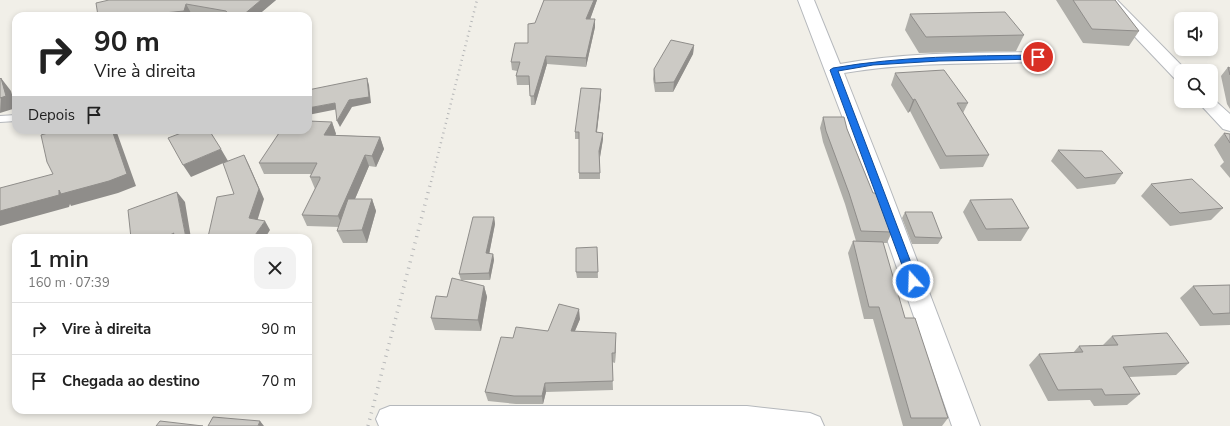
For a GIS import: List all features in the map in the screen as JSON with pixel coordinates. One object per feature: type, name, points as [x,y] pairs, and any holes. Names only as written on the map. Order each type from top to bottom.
[{"type":"street","points":[[806,0],[879,187],[966,426]]},
{"type":"street","points":[[1108,0],[1174,68]]},
{"type":"street","points":[[833,70],[873,63],[939,58],[1038,57]]},
{"type":"street","points":[[1213,108],[1230,125]]},
{"type":"street","points":[[390,419],[747,419],[810,426]]},
{"type":"lane","points":[[2,119],[12,113]]},
{"type":"lane","points":[[2,119],[12,118]]},
{"type":"building","points":[[109,0],[261,0],[247,12],[227,12],[186,4],[184,11],[174,12],[97,12],[96,3]]},
{"type":"building","points":[[544,0],[594,0],[586,19],[595,19],[586,58],[546,56],[534,96],[530,96],[529,76],[516,76],[520,62],[511,62],[515,43],[528,43],[528,24],[535,23]]},
{"type":"building","points":[[1073,0],[1115,0],[1139,31],[1092,29]]},
{"type":"building","points":[[1005,12],[1024,35],[926,37],[910,14]]},
{"type":"building","points":[[671,40],[694,45],[674,82],[655,83],[654,69]]},
{"type":"building","points":[[944,70],[968,103],[957,103],[989,155],[946,156],[915,99],[913,100],[895,73]]},
{"type":"building","points":[[1,78],[6,96],[0,98],[0,79]]},
{"type":"building","points":[[367,78],[369,97],[349,100],[337,121],[335,103],[312,107],[312,89]]},
{"type":"building","points":[[581,88],[601,89],[596,132],[603,133],[599,151],[600,173],[579,173],[579,132],[575,132]]},
{"type":"building","points":[[823,117],[844,117],[847,129],[873,193],[878,193],[892,232],[861,231],[849,193],[826,131]]},
{"type":"building","points":[[312,121],[332,122],[324,135],[380,137],[372,156],[365,155],[338,216],[302,215],[320,179],[320,177],[310,177],[317,163],[259,163],[278,134],[312,134]]},
{"type":"building","points":[[1224,133],[1230,134],[1230,143]]},
{"type":"building","points":[[113,134],[127,174],[109,181],[61,194],[59,190],[59,195],[0,211],[0,188],[53,174],[47,162],[41,135]]},
{"type":"building","points":[[178,134],[212,134],[221,149],[183,165],[168,138]]},
{"type":"building","points":[[1058,150],[1102,151],[1123,173],[1085,178]]},
{"type":"building","points":[[244,155],[259,189],[249,218],[265,221],[256,234],[209,234],[217,197],[234,194],[223,163]]},
{"type":"building","points":[[1192,179],[1223,208],[1180,213],[1151,184]]},
{"type":"building","points":[[177,192],[185,234],[131,234],[128,210]]},
{"type":"building","points":[[348,199],[372,199],[362,230],[337,231]]},
{"type":"building","points":[[1012,199],[1029,228],[986,229],[970,200]]},
{"type":"building","points":[[905,212],[932,212],[942,238],[915,237]]},
{"type":"building","points":[[473,217],[494,217],[486,253],[493,254],[489,273],[459,274]]},
{"type":"building","points":[[853,241],[883,242],[905,318],[915,318],[948,418],[911,418],[879,307],[869,307]]},
{"type":"building","points":[[597,247],[598,272],[576,272],[576,248]]},
{"type":"building","points":[[452,278],[484,286],[478,320],[431,318],[436,296],[447,297]]},
{"type":"building","points":[[1230,285],[1230,313],[1213,314],[1193,286]]},
{"type":"building","points":[[559,304],[579,309],[571,331],[616,333],[615,353],[612,353],[613,381],[545,383],[542,396],[514,396],[485,392],[501,337],[513,338],[516,327],[548,331]]},
{"type":"building","points":[[1167,333],[1189,363],[1123,367],[1140,394],[1105,395],[1102,389],[1058,390],[1039,354],[1083,352],[1079,346],[1118,345],[1112,336]]},
{"type":"building","points":[[213,417],[260,421],[258,426],[208,426]]},
{"type":"building","points":[[160,421],[203,426],[156,426]]},
{"type":"railway","points":[[431,182],[477,0]]},
{"type":"railway","points":[[368,426],[431,181]]},
{"type":"route","points":[[913,281],[876,179],[833,70],[873,63],[939,58],[1038,57]]}]
